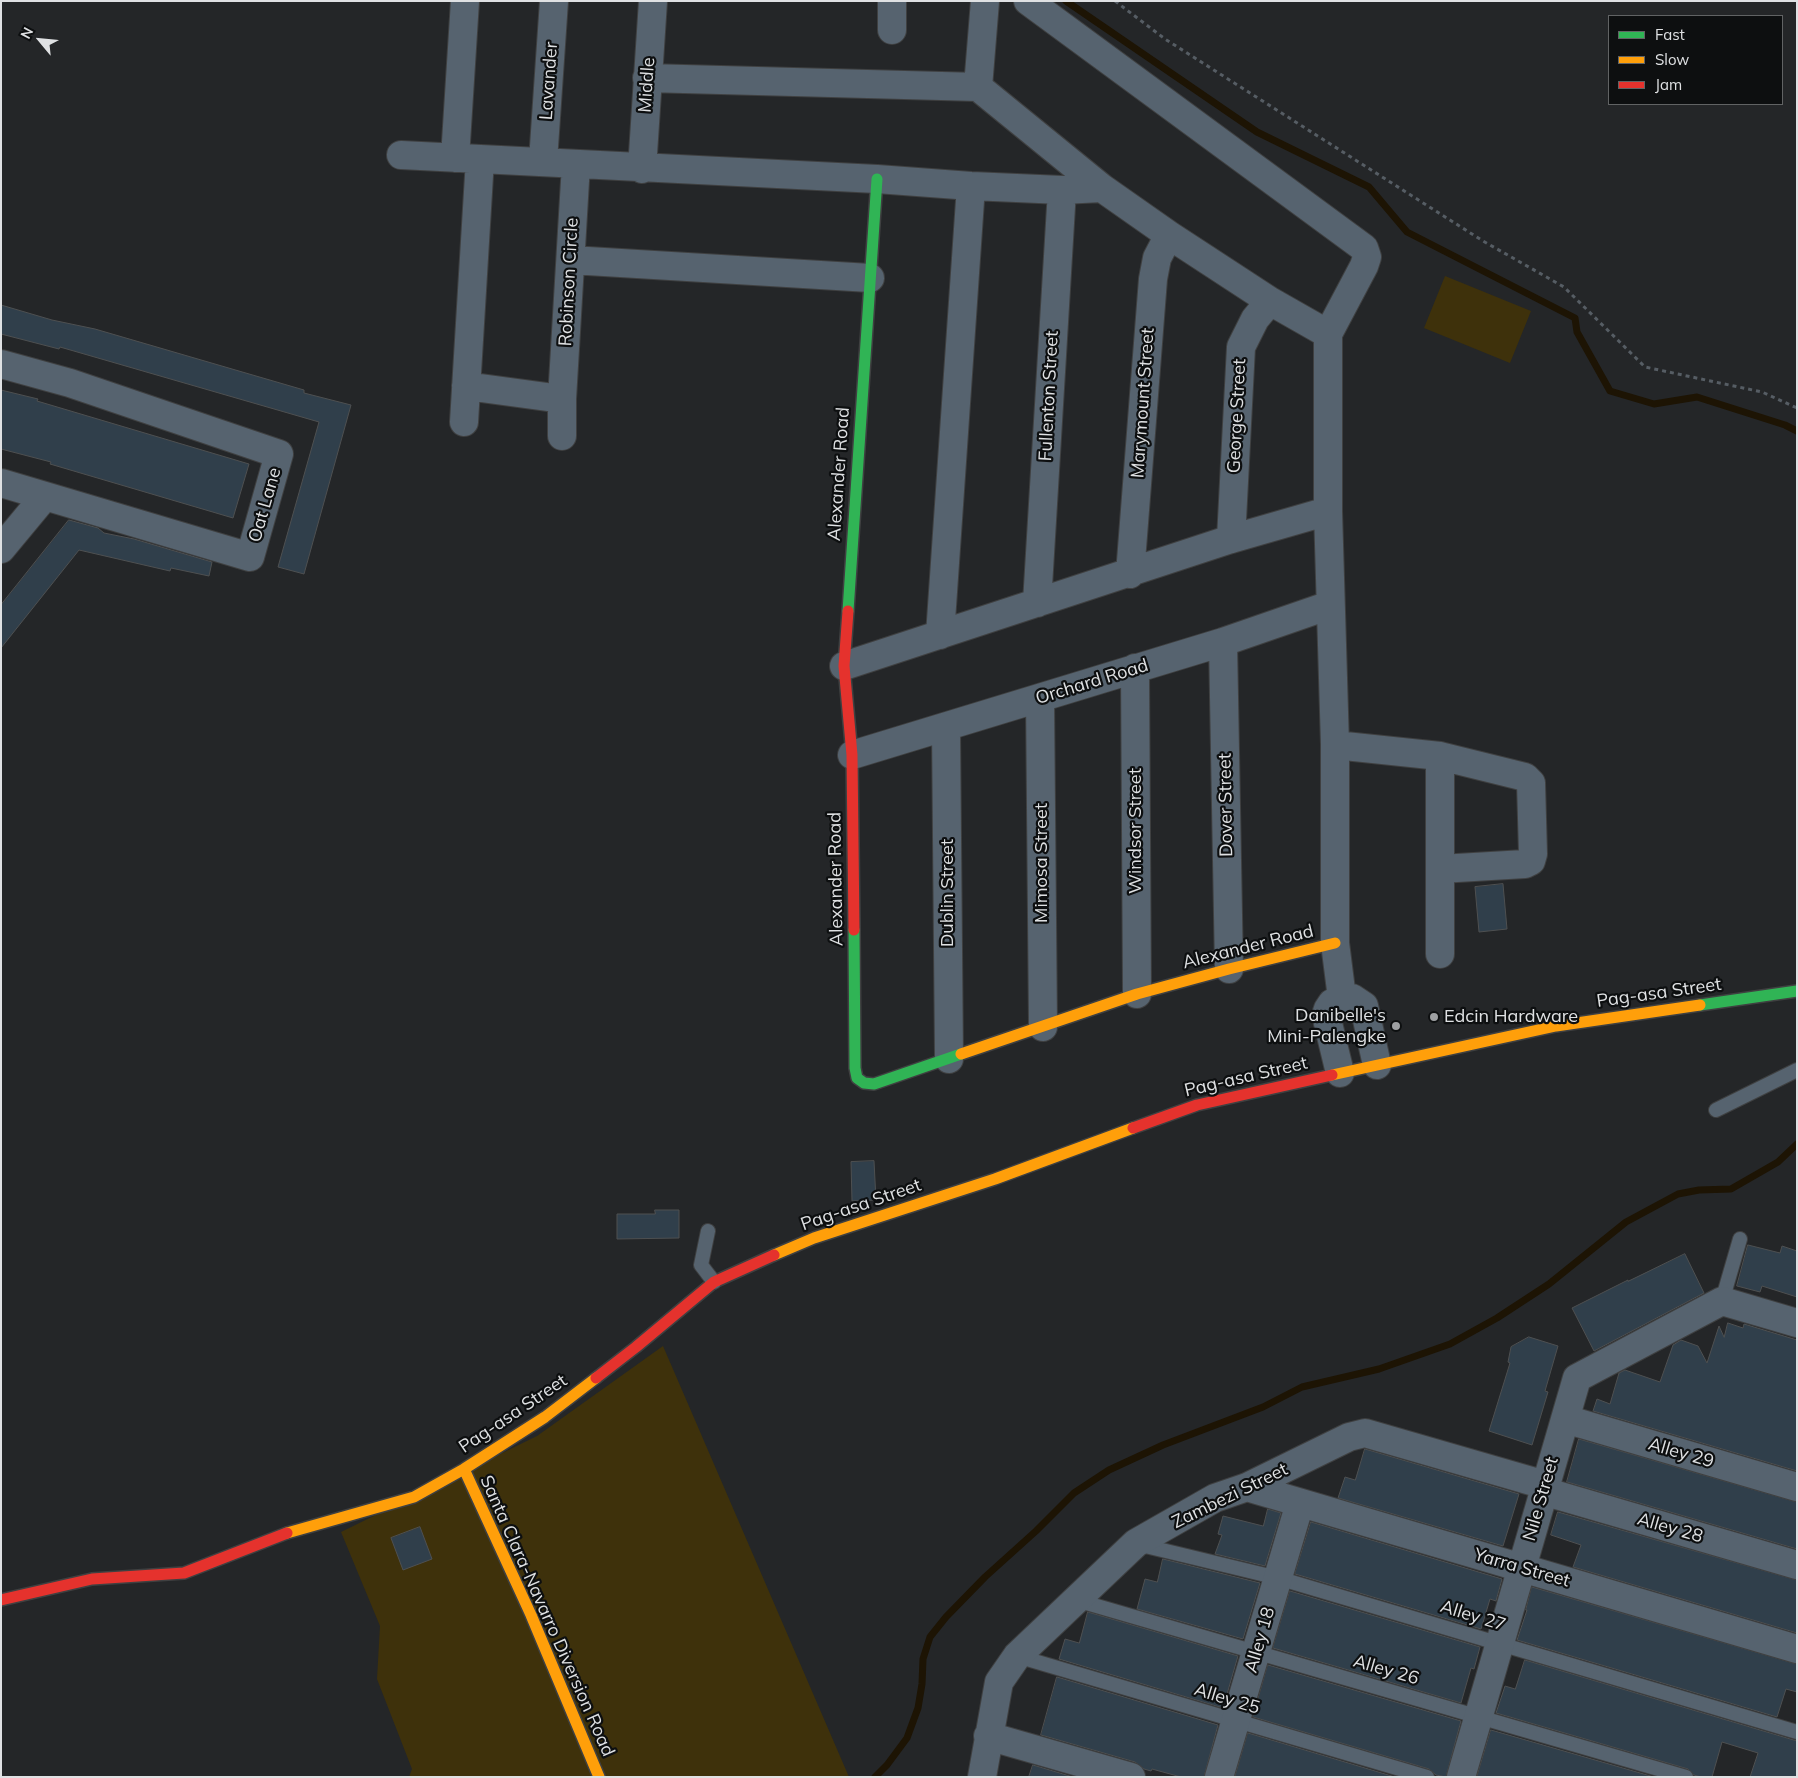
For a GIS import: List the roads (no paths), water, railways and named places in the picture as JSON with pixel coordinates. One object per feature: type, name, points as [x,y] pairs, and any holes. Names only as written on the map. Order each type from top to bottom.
[{"type":"street","points":[[464,422],[466,386],[467,159],[465,1]]},
{"type":"street","name":"Lavander","points":[[543,161],[554,1]]},
{"type":"street","name":"Middle","points":[[642,169],[653,1]]},
{"type":"street","points":[[892,1],[892,30]]},
{"type":"street","points":[[978,86],[985,1]]},
{"type":"street","points":[[1028,1],[1364,248],[1367,257],[1328,334],[1328,512],[1335,745],[1335,943],[1342,998]]},
{"type":"street","points":[[647,78],[978,86],[1102,188],[1169,235],[1270,301],[1328,334]]},
{"type":"street","points":[[401,155],[543,161],[642,169],[877,179],[971,186],[1062,190],[1102,188]]},
{"type":"street","name":"Robinson Circle","points":[[562,436],[562,400],[576,164]]},
{"type":"street","name":"Alexander Road","points":[[877,179],[844,666],[852,755],[855,1073],[860,1081],[869,1085],[874,1084],[1137,994],[1335,943]]},
{"type":"street","points":[[940,635],[971,186]]},
{"type":"street","name":"Fullenton Street","points":[[1036,603],[1062,190]]},
{"type":"street","name":"Marymount Street","points":[[1130,574],[1153,279],[1157,258],[1169,235]]},
{"type":"street","points":[[571,260],[870,278]]},
{"type":"street","name":"George Street","points":[[1231,540],[1241,347],[1254,319],[1270,301]]},
{"type":"street","name":"Oat Lane","points":[[1,364],[70,383],[279,454],[250,557],[45,496]]},
{"type":"street","points":[[466,386],[562,400]]},
{"type":"street","points":[[1,483],[45,496],[1,549]]},
{"type":"street","points":[[844,666],[1231,540],[1328,512]]},
{"type":"street","name":"Orchard Road","points":[[852,755],[1223,642],[1330,605]]},
{"type":"street","name":"Dover Street","points":[[1223,642],[1229,969]]},
{"type":"street","name":"Windsor Street","points":[[1135,668],[1137,994]]},
{"type":"street","name":"Mimosa Street","points":[[1040,698],[1043,1027]]},
{"type":"street","name":"Dublin Street","points":[[946,727],[949,1059]]},
{"type":"street","points":[[1335,745],[1440,756],[1525,777],[1531,782],[1533,845],[1531,861],[1525,864],[1440,869]]},
{"type":"street","points":[[1440,756],[1440,954]]},
{"type":"street","name":"Pag-asa Street","points":[[1,1600],[92,1579],[184,1573],[287,1533],[414,1497],[464,1469],[545,1417],[636,1347],[714,1282],[814,1238],[995,1179],[1196,1105],[1556,1026],[1797,991]]},
{"type":"street","points":[[1340,1073],[1326,1015],[1332,1003],[1342,998],[1352,998],[1364,1006],[1377,1065]]},
{"type":"street","points":[[1722,1301],[1796,1320]]},
{"type":"street","name":"Nile Street","points":[[1461,1777],[1577,1378],[1722,1301]]},
{"type":"street","name":"Alley 29","points":[[1565,1420],[1797,1487]]},
{"type":"street","name":"Zambezi Street","points":[[982,1777],[999,1682],[1017,1656],[1136,1543],[1215,1498],[1247,1487],[1350,1437],[1365,1433],[1544,1488]]},
{"type":"street","name":"Santa Clara-Navarro Diversion Road","points":[[464,1469],[531,1615],[599,1777]]},
{"type":"street","name":"Yarra Street","points":[[1247,1487],[1797,1649]]},
{"type":"street","name":"Alley 28","points":[[1544,1488],[1797,1565]]},
{"type":"street","name":"Alley 18","points":[[1219,1777],[1300,1503]]},
{"type":"street","points":[[988,1736],[1131,1777]]},
{"type":"lane","points":[[1716,1110],[1797,1070]]},
{"type":"lane","points":[[708,1231],[701,1266],[714,1282]]},
{"type":"lane","points":[[1722,1301],[1740,1238]]},
{"type":"lane","name":"Alley 27","points":[[1136,1543],[1278,1578],[1797,1732]]},
{"type":"lane","name":"Alley 26","points":[[1076,1600],[1686,1777]]},
{"type":"lane","name":"Alley 25","points":[[1017,1656],[1427,1777]]},
{"type":"waterway","points":[[1066,1],[1257,132],[1369,187],[1407,232],[1575,318],[1577,332],[1610,391],[1654,404],[1697,397],[1785,425],[1797,431]]},
{"type":"waterway","points":[[875,1777],[887,1765],[907,1738],[918,1708],[922,1684],[923,1659],[930,1637],[946,1617],[985,1577],[1036,1531],[1074,1493],[1109,1470],[1163,1445],[1263,1407],[1302,1387],[1379,1369],[1450,1344],[1497,1318],[1549,1284],[1626,1222],[1678,1194],[1699,1190],[1731,1189],[1778,1162],[1797,1144]]},
{"type":"place","name":"Edcin Hardware","points":[[1434,1017]]},
{"type":"place","name":"Danibelle's Mini-Palengke","points":[[1396,1026]]}]
